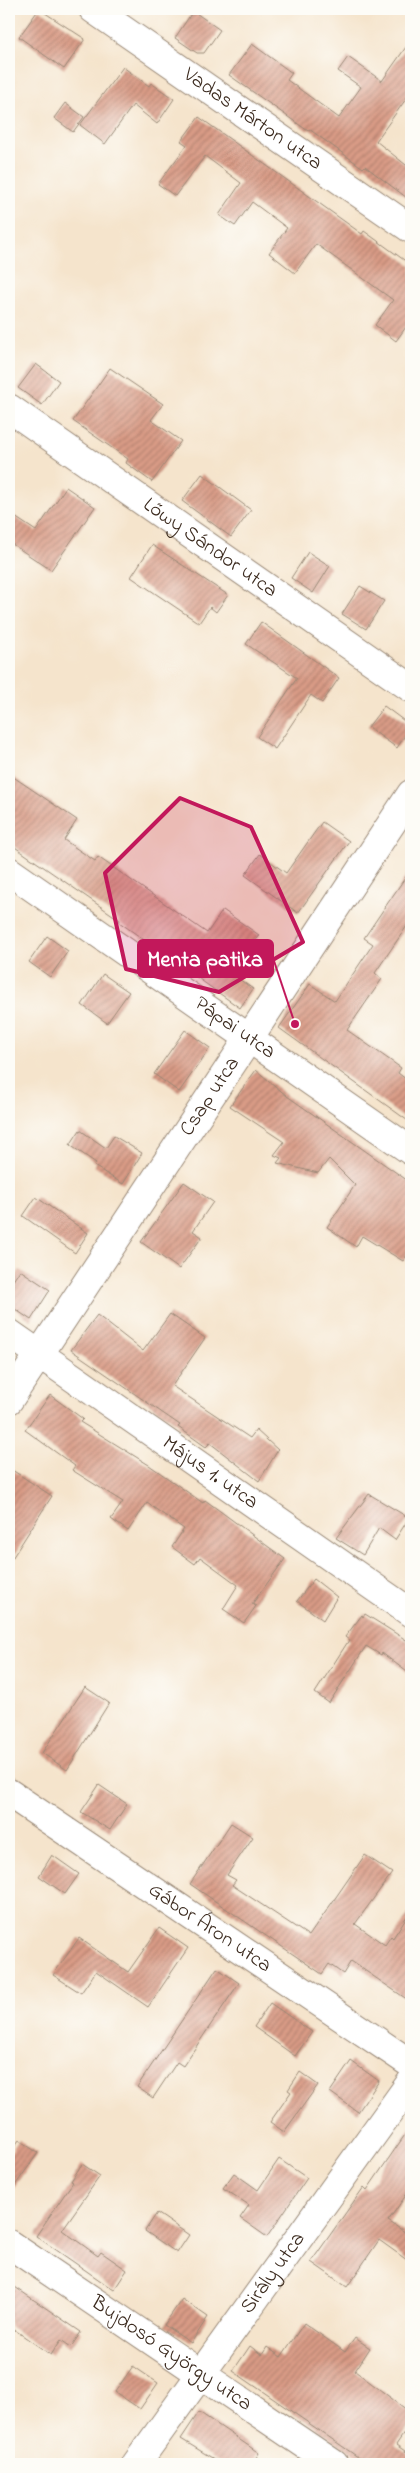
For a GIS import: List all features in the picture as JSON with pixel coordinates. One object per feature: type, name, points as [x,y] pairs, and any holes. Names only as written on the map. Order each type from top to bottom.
[{"type":"street","name":"Vadas Márton utca","points":[[93,9],[411,229]]},
{"type":"street","name":"Lőwy Sándor utca","points":[[9,408],[411,688]]},
{"type":"street","name":"Csap utca","points":[[9,1400],[411,794]]},
{"type":"street","name":"Pápai utca","points":[[9,871],[411,1151]]},
{"type":"street","name":"Május 1. utca","points":[[9,1333],[411,1613]]},
{"type":"street","name":"Gábor Áron utca","points":[[9,1793],[411,2064]]},
{"type":"street","name":"Sirály utca","points":[[136,2464],[202,2375],[411,2082]]},
{"type":"street","name":"Bujdosó György utca","points":[[9,2244],[334,2464]]},
{"type":"highlighted area","points":[[180,798],[251,827],[303,942],[219,992],[126,969],[105,873]]},
{"type":"building","points":[[39,9],[85,39],[64,69],[19,37]]},
{"type":"building","points":[[193,11],[220,30],[204,53],[197,53],[175,38]]},
{"type":"building","points":[[411,40],[411,92],[376,141],[411,169],[411,201],[365,166],[363,168],[229,75],[252,44],[292,73],[287,80],[339,118],[361,87],[338,71],[348,57],[382,81]]},
{"type":"building","points":[[123,67],[149,86],[151,83],[174,99],[157,124],[133,105],[105,144],[80,125]]},
{"type":"building","points":[[65,103],[84,117],[73,132],[54,118]]},
{"type":"building","points":[[199,117],[362,234],[364,231],[411,265],[411,320],[396,341],[375,325],[393,300],[316,244],[295,273],[269,253],[287,228],[252,202],[235,226],[219,215],[241,183],[205,156],[175,196],[158,184],[187,145],[181,141]]},
{"type":"building","points":[[36,364],[59,381],[42,405],[18,388]]},
{"type":"building","points":[[110,368],[163,404],[151,420],[181,441],[152,482],[126,463],[128,459],[73,421]]},
{"type":"building","points":[[202,474],[251,510],[231,537],[182,501]]},
{"type":"building","points":[[66,487],[95,507],[51,570],[9,542],[9,513],[36,531]]},
{"type":"building","points":[[152,545],[228,595],[216,612],[210,607],[199,623],[131,577]]},
{"type":"building","points":[[308,552],[330,566],[313,593],[291,578]]},
{"type":"building","points":[[360,586],[384,601],[366,629],[342,614]]},
{"type":"building","points":[[261,622],[339,678],[322,703],[311,695],[275,749],[257,737],[297,678],[246,644]]},
{"type":"building","points":[[384,706],[411,726],[397,748],[368,727]]},
{"type":"building","points":[[9,774],[77,820],[64,840],[95,861],[98,857],[207,933],[223,910],[259,935],[232,974],[253,989],[240,1008],[119,922],[120,920],[9,843]]},
{"type":"building","points":[[322,822],[349,841],[298,913],[245,875],[260,854],[286,873]]},
{"type":"building","points":[[411,869],[411,920],[375,973],[382,979],[347,1030],[401,1068],[398,1073],[411,1083],[411,1123],[279,1028],[310,984],[335,1001],[373,944],[364,938]]},
{"type":"building","points":[[47,936],[68,951],[50,977],[29,962]]},
{"type":"building","points":[[103,974],[129,992],[107,1023],[82,1005]]},
{"type":"building","points":[[185,1030],[210,1048],[179,1092],[154,1074]]},
{"type":"building","points":[[256,1070],[287,1096],[411,1183],[411,1249],[403,1261],[362,1236],[356,1247],[327,1227],[355,1185],[329,1159],[318,1173],[277,1163],[281,1158],[274,1155],[284,1142],[230,1106]]},
{"type":"building","points":[[80,1130],[106,1148],[114,1136],[142,1153],[123,1184],[94,1166],[96,1163],[70,1145]]},
{"type":"building","points":[[184,1182],[213,1202],[193,1231],[202,1237],[179,1269],[141,1242]]},
{"type":"building","points":[[36,1197],[88,1233],[75,1253],[23,1216]]},
{"type":"building","points":[[20,1270],[50,1290],[31,1320],[9,1305],[9,1287]]},
{"type":"building","points":[[170,1314],[205,1338],[172,1386],[250,1438],[256,1430],[278,1450],[259,1481],[210,1443],[206,1447],[178,1427],[180,1425],[71,1350],[97,1315],[143,1351]]},
{"type":"building","points":[[50,1395],[83,1419],[80,1422],[149,1465],[203,1503],[205,1500],[285,1559],[252,1604],[256,1606],[244,1623],[223,1609],[238,1585],[200,1557],[195,1564],[172,1547],[184,1529],[147,1503],[128,1531],[111,1519],[123,1502],[72,1470],[75,1466],[25,1430]]},
{"type":"building","points":[[9,1468],[52,1496],[9,1563]]},
{"type":"building","points":[[369,1494],[409,1518],[395,1540],[379,1528],[363,1555],[336,1538]]},
{"type":"building","points":[[314,1579],[337,1597],[323,1620],[297,1601]]},
{"type":"building","points":[[365,1614],[411,1643],[411,1675],[382,1653],[381,1655],[366,1646],[329,1703],[315,1693],[349,1640],[345,1637],[362,1615],[363,1617]]},
{"type":"building","points":[[85,1687],[109,1703],[67,1770],[42,1753]]},
{"type":"building","points":[[99,1785],[127,1804],[110,1830],[81,1812]]},
{"type":"building","points":[[231,1823],[253,1837],[227,1875],[236,1880],[232,1885],[309,1936],[365,1855],[392,1873],[355,1924],[385,1945],[391,1936],[393,1938],[411,1910],[411,2002],[351,1961],[343,1974],[329,1964],[322,1974],[190,1884]]},
{"type":"building","points":[[52,1855],[79,1874],[65,1894],[39,1876]]},
{"type":"building","points":[[159,1928],[188,1948],[148,2007],[96,1971],[81,1993],[53,1975],[79,1938],[128,1972]]},
{"type":"building","points":[[217,1968],[239,1983],[183,2066],[177,2062],[153,2098],[137,2087]]},
{"type":"building","points":[[270,2003],[312,2032],[295,2056],[254,2027]]},
{"type":"building","points":[[351,2061],[379,2081],[358,2112],[330,2092]]},
{"type":"building","points":[[300,2072],[318,2085],[284,2132],[270,2122],[291,2092],[288,2090]]},
{"type":"building","points":[[411,2126],[411,2188],[388,2221],[411,2236],[411,2263],[379,2240],[347,2287],[311,2262],[364,2187],[367,2190]]},
{"type":"building","points":[[19,2140],[38,2153],[9,2194],[9,2154]]},
{"type":"building","points":[[279,2159],[307,2178],[267,2237],[240,2218],[249,2205],[223,2188],[234,2173],[258,2190]]},
{"type":"building","points":[[82,2164],[100,2176],[62,2230],[98,2256],[101,2252],[127,2270],[114,2290],[36,2236],[73,2182],[71,2181]]},
{"type":"building","points":[[157,2213],[189,2235],[177,2253],[145,2231]]},
{"type":"building","points":[[9,2283],[81,2332],[71,2347],[61,2340],[51,2355],[9,2326]]},
{"type":"building","points":[[182,2299],[208,2317],[191,2343],[164,2325]]},
{"type":"building","points":[[304,2323],[345,2352],[355,2338],[370,2348],[355,2371],[411,2413],[411,2423],[396,2445],[411,2455],[411,2464],[368,2464],[233,2371],[250,2346],[262,2355],[267,2347],[281,2357]]},
{"type":"building","points":[[133,2366],[158,2383],[140,2409],[115,2392]]},
{"type":"building","points":[[199,2412],[259,2453],[252,2464],[222,2464],[181,2439]]},
{"type":"place","name":"Menta patika","points":[[295,1024]]}]
